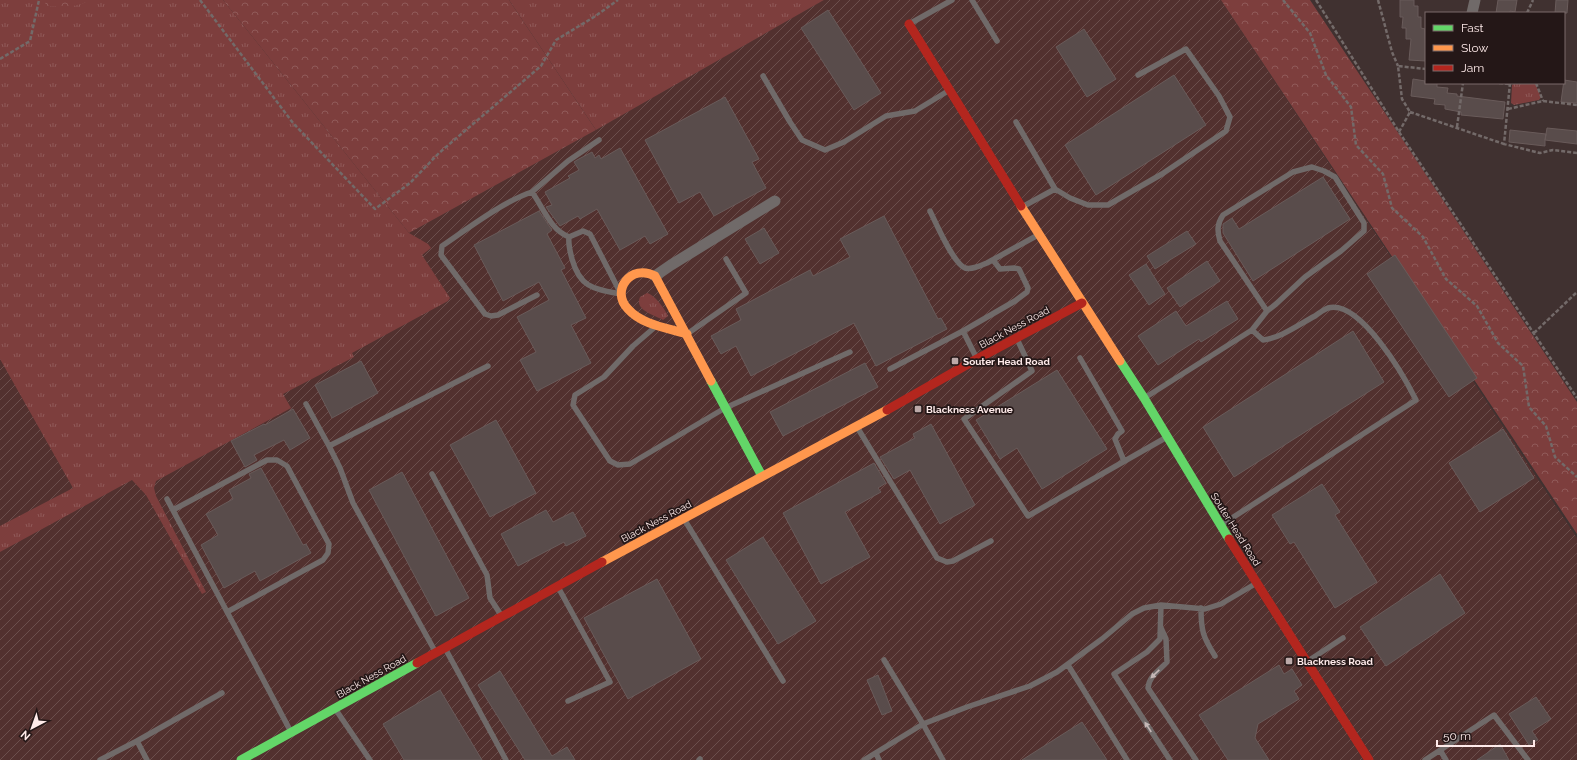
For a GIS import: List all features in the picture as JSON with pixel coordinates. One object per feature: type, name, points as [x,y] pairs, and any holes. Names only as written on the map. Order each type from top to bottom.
[{"type":"street","points":[[1472,12],[1475,0]]},
{"type":"street","name":"Souter Head Road","points":[[909,24],[948,90],[1039,235],[1144,398],[1220,526],[1369,760]]},
{"type":"street","points":[[655,276],[670,264],[775,201]]},
{"type":"street","points":[[687,334],[656,325],[639,317],[626,308],[621,298],[622,285],[632,275],[645,271],[651,272],[655,276],[687,334],[762,476]]},
{"type":"street","name":"Black Ness Road","points":[[241,760],[558,586],[762,476],[857,427],[977,359],[1082,303]]},
{"type":"lane","points":[[909,24],[952,0]]},
{"type":"lane","points":[[972,0],[997,41]]},
{"type":"lane","points":[[1016,122],[1055,189],[1070,198],[1088,205],[1108,205],[1162,174],[1226,131],[1230,117],[1219,96],[1186,49],[1138,75]]},
{"type":"lane","points":[[763,76],[802,140],[825,150],[844,142],[886,116],[914,111],[948,90]]},
{"type":"lane","points":[[537,295],[498,315],[491,316],[485,314],[441,255],[442,246],[523,195],[532,192],[568,161],[599,140]]},
{"type":"lane","points":[[1144,398],[1252,330],[1267,311],[1305,277],[1341,251],[1364,231],[1364,223],[1335,177],[1324,170],[1312,167],[1294,172],[1223,215],[1218,222],[1220,241],[1267,311]]},
{"type":"lane","points":[[1022,207],[1055,189]]},
{"type":"lane","points":[[532,192],[551,224],[560,233],[569,238]]},
{"type":"lane","points":[[930,211],[950,251],[962,267],[971,269],[993,260],[1039,235]]},
{"type":"lane","points":[[569,238],[582,231],[590,234],[621,294]]},
{"type":"lane","points":[[569,238],[568,244],[574,267],[579,278],[584,283],[594,288],[621,294]]},
{"type":"lane","points":[[687,334],[746,293],[726,259]]},
{"type":"lane","points":[[890,369],[963,331],[1028,292],[1028,288],[1019,269],[1000,269],[993,260]]},
{"type":"lane","points":[[1220,526],[1416,400],[1409,385],[1372,332],[1355,315],[1341,308],[1328,308],[1273,339],[1263,340],[1252,330]]},
{"type":"lane","points":[[656,325],[633,346],[604,377],[575,395],[573,400],[573,405],[610,462],[618,465],[630,464],[725,408],[850,352]]},
{"type":"lane","points":[[963,331],[977,359]]},
{"type":"lane","points":[[1016,338],[1032,371],[964,419],[1028,516],[1167,437]]},
{"type":"lane","points":[[1080,358],[1122,431],[1115,439],[1124,462]]},
{"type":"lane","points":[[329,446],[488,366]]},
{"type":"lane","points":[[306,404],[340,468],[353,503],[436,653]]},
{"type":"lane","points":[[857,427],[937,558],[947,562],[954,561],[991,541]]},
{"type":"lane","points":[[173,510],[267,460],[277,460],[288,466],[329,544],[328,553],[323,560],[227,612]]},
{"type":"lane","points":[[432,474],[487,575],[490,598],[502,617]]},
{"type":"lane","points":[[167,499],[292,732]]},
{"type":"lane","points":[[684,518],[783,681]]},
{"type":"lane","points":[[864,760],[923,724],[967,707],[1010,694],[1030,686],[1057,672],[1102,639],[1132,614],[1144,608],[1161,604],[1205,609],[1221,604],[1257,583]]},
{"type":"lane","points":[[558,586],[610,682],[568,701]]},
{"type":"lane","points":[[1161,604],[1160,639],[1155,646],[1114,674],[1170,760]]},
{"type":"lane","points":[[1201,608],[1201,629],[1205,641],[1215,656]]},
{"type":"lane","points":[[1161,627],[1166,639],[1167,662],[1151,677],[1148,688],[1196,760]]},
{"type":"lane","points":[[1307,662],[1343,638]]},
{"type":"lane","points":[[445,648],[506,760]]},
{"type":"lane","points":[[884,660],[943,760]]},
{"type":"lane","points":[[1068,665],[1127,760]]},
{"type":"lane","points":[[100,760],[222,693]]},
{"type":"lane","points":[[335,708],[370,760]]},
{"type":"lane","points":[[1425,760],[1494,715],[1528,760]]},
{"type":"lane","points":[[137,741],[147,760]]},
{"type":"lane","points":[[1440,750],[1446,760]]},
{"type":"lane","points":[[876,753],[879,760]]},
{"type":"path","points":[[0,59],[30,41],[39,0]]},
{"type":"path","points":[[200,0],[293,123],[375,209],[410,183],[439,153],[541,66],[556,40],[594,17],[618,0]]},
{"type":"path","points":[[1283,0],[1310,33],[1326,75],[1351,107],[1356,145],[1383,174],[1392,208],[1423,238],[1446,279],[1477,306],[1498,343],[1523,366],[1529,407],[1546,426],[1555,457],[1577,477]]},
{"type":"path","points":[[1316,0],[1399,132],[1577,398]]},
{"type":"path","points":[[1378,0],[1392,52],[1398,66],[1402,99],[1410,112],[1504,144],[1540,153],[1553,150],[1577,153]]},
{"type":"path","points":[[1527,12],[1533,0]]},
{"type":"path","points":[[1398,66],[1425,69]]},
{"type":"path","points":[[1457,127],[1463,84]]},
{"type":"path","points":[[1504,144],[1510,84]]},
{"type":"path","points":[[1536,84],[1543,102]]},
{"type":"path","points":[[1508,109],[1543,102],[1577,105]]},
{"type":"path","points":[[1399,132],[1410,112]]},
{"type":"path","points":[[1534,333],[1577,292]]},
{"type":"shaded area","points":[[223,0],[409,233],[596,130],[824,0],[1221,0],[1577,538],[1577,760],[0,760],[0,68]]},
{"type":"green space","points":[[0,0],[223,0],[409,233],[428,244],[431,248],[422,255],[450,298],[448,301],[352,353],[354,357],[283,394],[291,408],[156,481],[154,488],[156,496],[206,592],[202,594],[146,495],[132,480],[0,552],[0,526],[73,488],[0,359]]},
{"type":"green space","points":[[47,0],[90,0],[77,5],[54,7],[47,7],[45,4]]},
{"type":"green space","points":[[223,0],[509,0],[596,130],[409,233]]},
{"type":"green space","points":[[509,0],[824,0],[596,130]]},
{"type":"green space","points":[[1221,0],[1310,0],[1577,402],[1577,534]]},
{"type":"green space","points":[[1535,84],[1541,97],[1539,100],[1514,105],[1511,103],[1512,85]]},
{"type":"green space","points":[[647,293],[656,299],[667,313],[668,316],[663,320],[642,309],[639,302],[640,297]]},
{"type":"building","points":[[1400,0],[1414,0],[1414,6],[1418,6],[1418,17],[1421,17],[1421,28],[1425,29],[1425,61],[1409,60],[1411,39],[1406,39],[1406,28],[1402,28],[1403,17],[1400,17]]},
{"type":"building","points":[[1498,0],[1517,0],[1515,12],[1496,12]]},
{"type":"building","points":[[1556,0],[1568,0],[1567,13],[1555,12]]},
{"type":"building","points":[[828,10],[881,93],[854,110],[801,28]]},
{"type":"building","points":[[1084,29],[1116,79],[1087,97],[1056,47]]},
{"type":"building","points":[[1174,75],[1206,125],[1096,195],[1065,145]]},
{"type":"building","points":[[1413,79],[1425,81],[1425,84],[1437,84],[1437,87],[1448,88],[1447,93],[1457,94],[1457,96],[1505,102],[1503,119],[1461,115],[1461,112],[1445,109],[1445,105],[1434,104],[1435,99],[1411,96]]},
{"type":"building","points":[[1565,80],[1577,82],[1577,103],[1561,102]]},
{"type":"building","points":[[725,97],[759,159],[752,162],[766,188],[714,216],[700,192],[679,203],[645,140]]},
{"type":"building","points":[[1547,128],[1577,131],[1577,144],[1545,140],[1545,146],[1509,142],[1510,130],[1546,134]]},
{"type":"building","points":[[620,148],[668,234],[650,244],[645,236],[620,250],[597,209],[580,219],[578,216],[560,226],[546,207],[552,205],[545,192],[570,178],[568,176],[579,170],[574,162],[577,160],[592,152],[595,158],[599,155],[601,159]]},
{"type":"building","points":[[1323,177],[1350,219],[1253,281],[1223,233],[1223,224],[1232,218],[1239,229]]},
{"type":"building","points":[[539,211],[552,230],[547,234],[565,268],[561,270],[586,318],[571,325],[591,363],[537,391],[520,360],[536,352],[517,317],[549,300],[539,282],[503,301],[474,245]]},
{"type":"building","points":[[884,216],[938,319],[941,318],[947,329],[876,366],[854,323],[751,376],[736,346],[721,354],[711,336],[741,320],[736,309],[810,270],[813,276],[850,257],[840,239]]},
{"type":"building","points":[[764,228],[779,253],[760,264],[745,239]]},
{"type":"building","points":[[1187,231],[1196,244],[1155,269],[1147,256]]},
{"type":"building","points":[[1395,255],[1477,378],[1449,397],[1367,274]]},
{"type":"building","points":[[1207,261],[1220,281],[1180,307],[1167,288]]},
{"type":"building","points":[[1146,264],[1165,294],[1149,305],[1129,275]]},
{"type":"building","points":[[1227,301],[1238,319],[1201,342],[1199,339],[1158,365],[1138,336],[1176,311],[1186,326]]},
{"type":"building","points":[[1353,331],[1384,382],[1234,477],[1203,427]]},
{"type":"building","points":[[361,361],[378,393],[332,418],[315,385]]},
{"type":"building","points":[[865,363],[878,387],[783,436],[770,412]]},
{"type":"building","points":[[1057,370],[1107,449],[1042,489],[1017,448],[1000,459],[976,420]]},
{"type":"building","points":[[293,409],[310,438],[290,450],[284,440],[254,455],[257,460],[245,467],[231,441],[264,424],[265,425]]},
{"type":"building","points":[[496,420],[536,493],[490,517],[450,445]]},
{"type":"building","points":[[931,424],[975,505],[940,524],[910,470],[894,479],[880,457],[915,438],[913,434]]},
{"type":"building","points":[[1503,429],[1534,478],[1480,512],[1449,463]]},
{"type":"building","points":[[874,463],[886,483],[878,488],[881,492],[845,512],[870,557],[821,584],[783,513]]},
{"type":"building","points":[[261,468],[303,545],[306,544],[311,553],[260,581],[255,571],[224,588],[201,545],[218,535],[206,514],[233,499],[229,490],[251,478],[249,474]]},
{"type":"building","points":[[402,472],[469,598],[436,616],[369,490]]},
{"type":"building","points":[[1322,484],[1340,512],[1335,515],[1377,582],[1335,608],[1294,542],[1290,544],[1272,515]]},
{"type":"building","points":[[546,510],[553,522],[573,512],[586,536],[566,546],[564,542],[518,566],[501,534]]},
{"type":"building","points":[[763,537],[816,621],[778,644],[726,560]]},
{"type":"building","points":[[1440,574],[1465,613],[1386,666],[1360,627]]},
{"type":"building","points":[[657,579],[701,659],[628,699],[584,618]]},
{"type":"building","points":[[1279,665],[1284,674],[1292,669],[1302,685],[1294,691],[1299,699],[1258,724],[1255,738],[1269,760],[1228,760],[1199,715]]},
{"type":"building","points":[[500,671],[552,756],[567,747],[575,760],[525,760],[478,685]]},
{"type":"building","points":[[878,675],[892,711],[882,715],[867,680]]},
{"type":"building","points":[[440,690],[482,760],[404,760],[383,724]]},
{"type":"building","points":[[1536,697],[1551,719],[1532,731],[1538,740],[1529,745],[1509,714]]},
{"type":"building","points":[[1082,722],[1107,760],[1022,760]]},
{"type":"building","points":[[1500,744],[1509,760],[1477,760]]},
{"type":"traffic: fast","points":[[1120,361],[1229,539]]},
{"type":"traffic: fast","points":[[711,381],[762,476]]},
{"type":"traffic: fast","points":[[241,760],[417,663]]},
{"type":"traffic: slow","points":[[1021,206],[1120,361]]},
{"type":"traffic: slow","points":[[687,334],[680,332],[664,328],[640,319],[628,309],[623,302],[621,294],[622,287],[626,281],[631,276],[638,273],[646,273],[655,276],[711,381]]},
{"type":"traffic: slow","points":[[602,562],[887,410]]},
{"type":"traffic: jam","points":[[909,24],[1021,206]]},
{"type":"traffic: jam","points":[[887,410],[977,359],[1082,303]]},
{"type":"traffic: jam","points":[[1229,539],[1369,760]]},
{"type":"traffic: jam","points":[[417,663],[602,562]]},
{"type":"place","name":"Souter Head Road","points":[[955,361]]},
{"type":"place","name":"Blackness Avenue","points":[[918,409]]},
{"type":"place","name":"Blackness Road","points":[[1289,661]]}]
